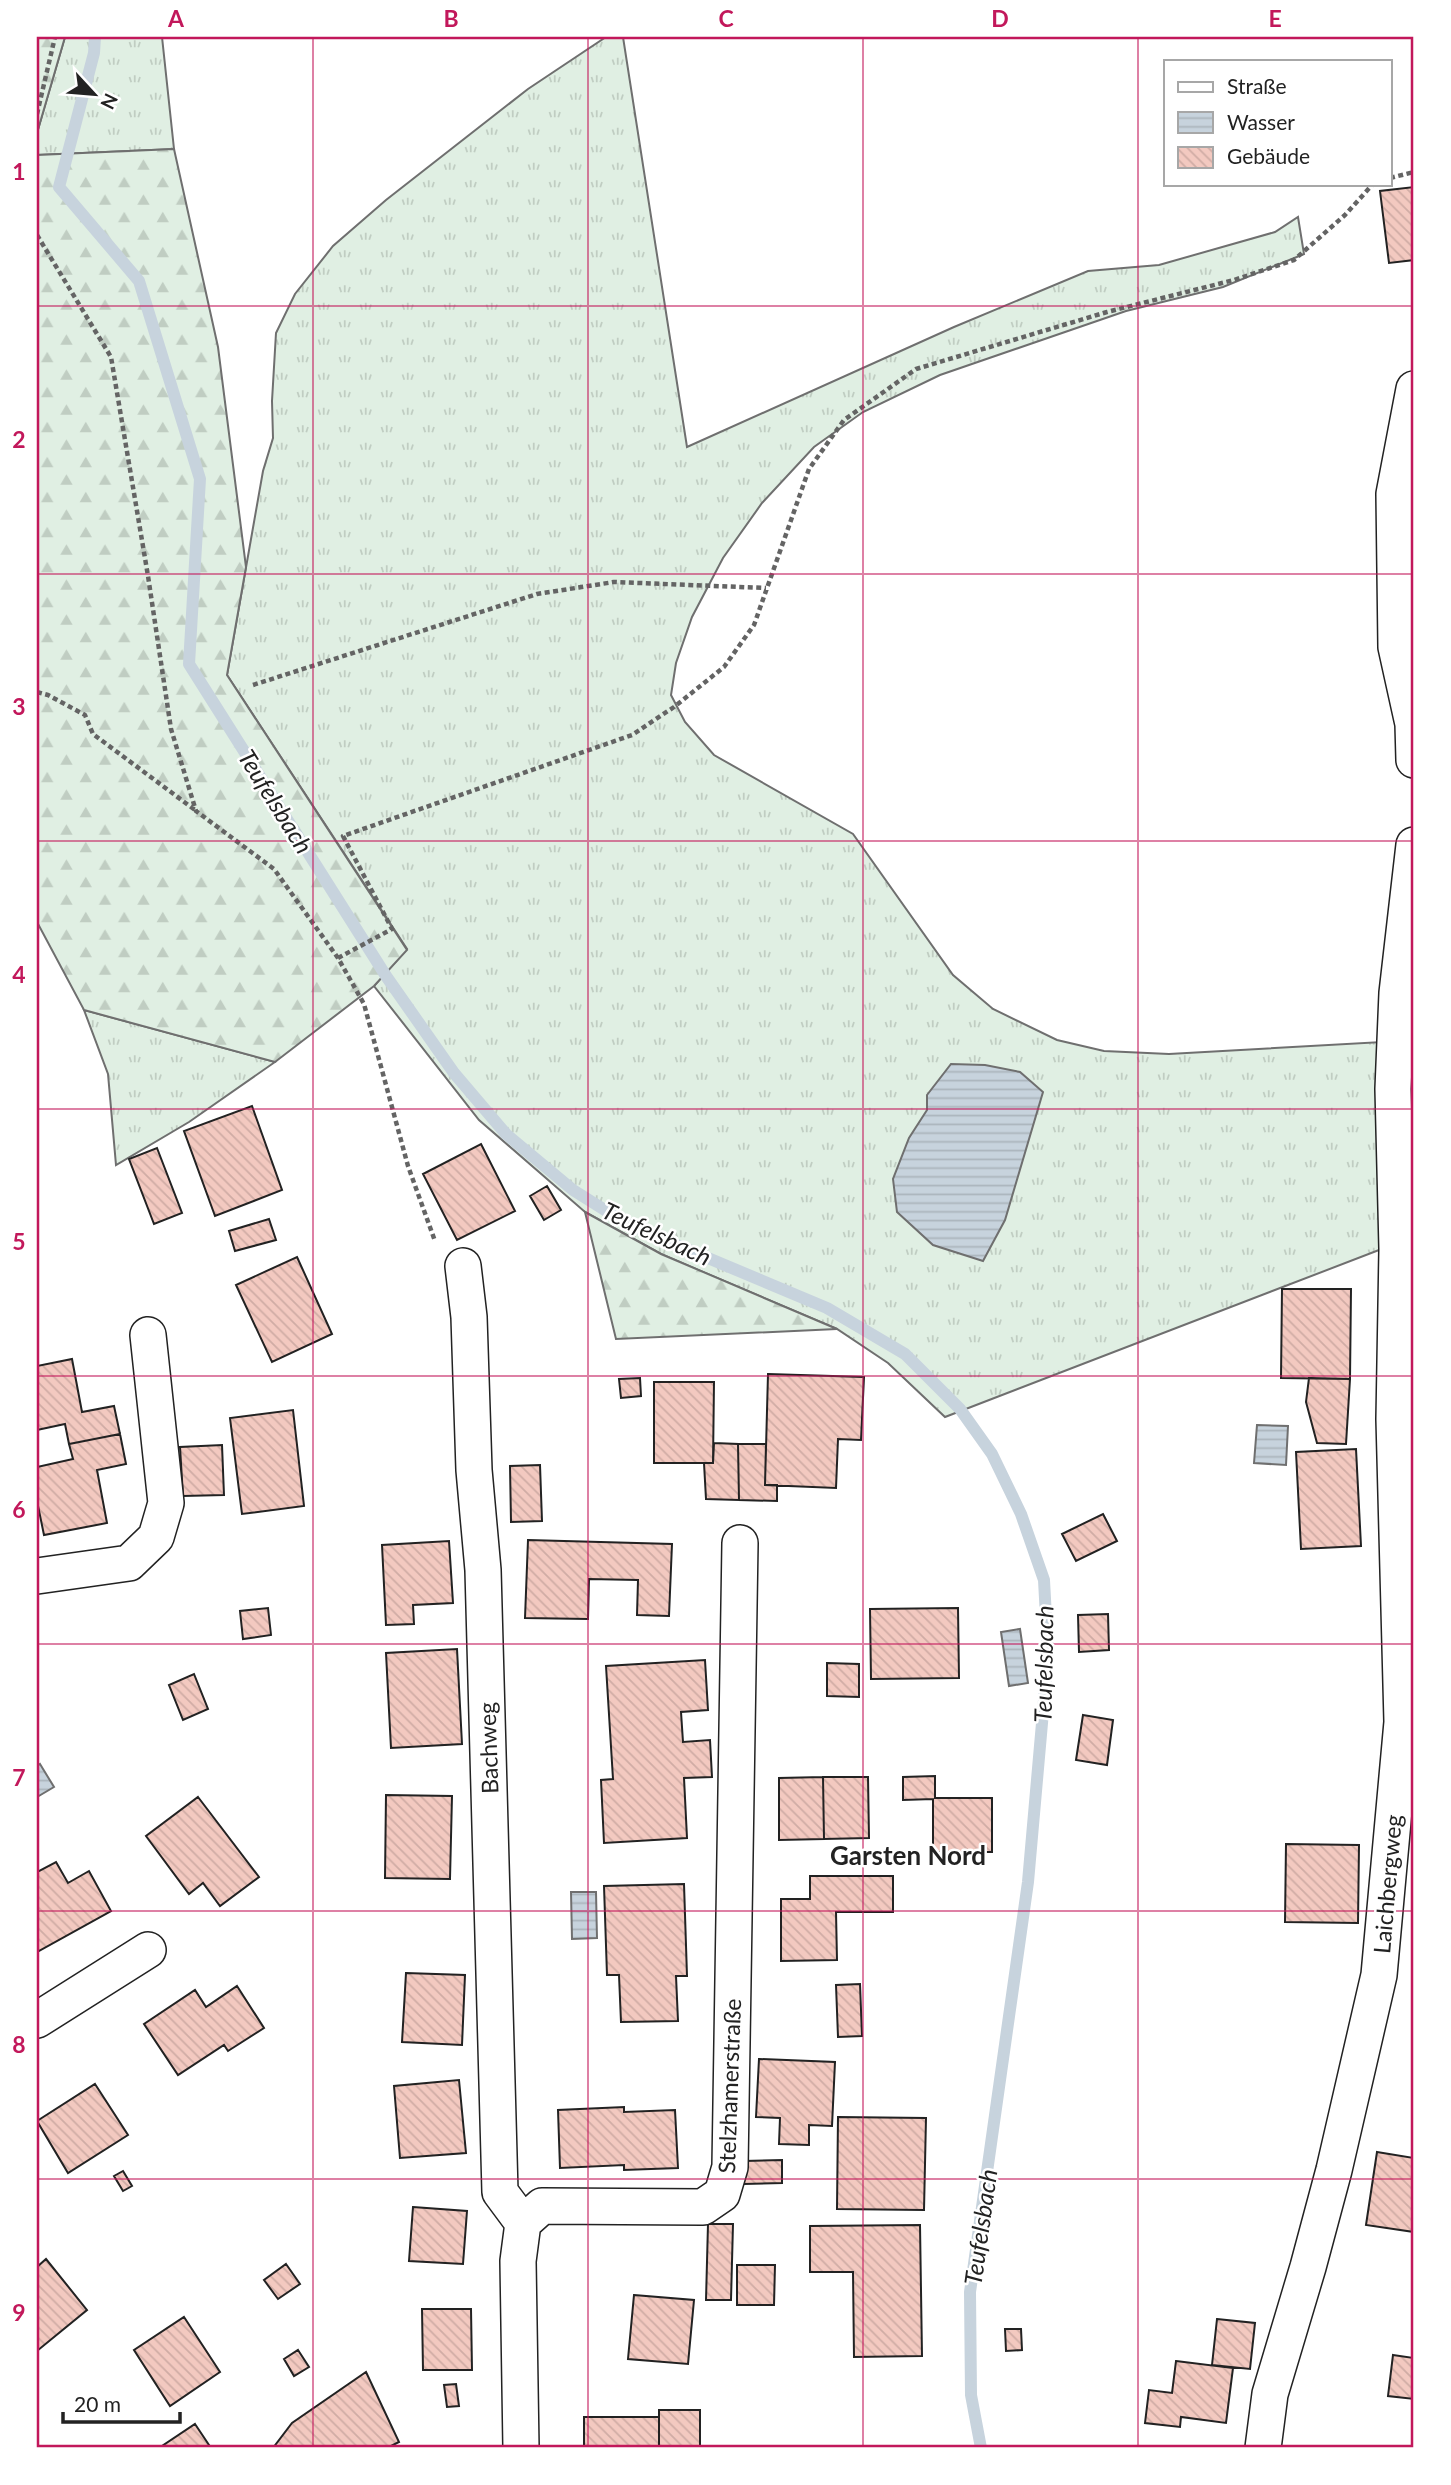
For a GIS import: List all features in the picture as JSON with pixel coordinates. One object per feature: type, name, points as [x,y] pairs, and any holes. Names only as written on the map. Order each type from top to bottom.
[{"type":"street","points":[[1414,389],[1394,494],[1396,647],[1413,724],[1414,760]]},
{"type":"street","name":"Laichbergweg","points":[[1263,2448],[1270,2394],[1334,2170],[1380,1975],[1402,1722],[1394,1419],[1397,1249],[1393,1089],[1397,993],[1414,845]]},
{"type":"street","name":"Bachweg","points":[[463,1266],[469,1317],[474,1470],[482,1570],[500,2192],[523,2223]]},
{"type":"street","points":[[37,1576],[129,1563],[156,1536],[166,1503],[148,1335]]},
{"type":"street","name":"Stelzhamerstraße","points":[[523,2223],[542,2206],[703,2207],[722,2194],[730,2167],[740,1543]]},
{"type":"street","points":[[37,2020],[148,1950]]},
{"type":"street","points":[[521,2448],[518,2261],[523,2223]]},
{"type":"path","points":[[37,114],[55,37]]},
{"type":"path","points":[[1392,178],[1414,172]]},
{"type":"path","points":[[338,958],[392,929],[343,836],[632,735],[674,707],[724,667],[754,625],[809,469],[844,421],[916,369],[1107,312],[1234,280],[1294,260],[1345,215],[1371,186]]},
{"type":"path","points":[[37,235],[111,357],[171,729],[196,811]]},
{"type":"path","points":[[253,685],[537,594],[614,582],[766,589]]},
{"type":"path","points":[[37,692],[85,715],[93,734],[274,869],[338,958],[364,1004],[408,1167],[441,1260],[463,1266]]},
{"type":"green space","points":[[37,37],[65,37],[37,133]]},
{"type":"green space","points":[[65,37],[162,37],[174,149],[37,155],[37,133]]},
{"type":"green space","points":[[606,37],[623,37],[687,447],[954,327],[1088,271],[1159,265],[1275,232],[1298,217],[1304,254],[1223,287],[1126,311],[940,375],[863,412],[814,447],[762,503],[723,558],[692,617],[676,663],[671,695],[685,722],[714,755],[853,834],[953,975],[993,1009],[1057,1040],[1104,1051],[1169,1054],[1382,1042],[1379,1250],[945,1417],[888,1363],[837,1329],[661,1254],[585,1212],[479,1120],[374,986],[407,949],[227,675],[263,471],[273,438],[276,333],[295,294],[333,246],[386,200],[528,89]]},
{"type":"green space","points":[[174,149],[218,347],[246,567],[227,675],[407,950],[374,986],[275,1062],[84,1010],[37,922],[37,155]]},
{"type":"green space","points":[[84,1010],[275,1062],[189,1122],[116,1165],[108,1074]]},
{"type":"green space","points":[[585,1212],[661,1254],[837,1329],[616,1339]]},
{"type":"water","points":[[951,1064],[985,1065],[1020,1072],[1043,1092],[1005,1220],[983,1261],[933,1245],[897,1212],[893,1179],[909,1138],[927,1110],[927,1095]]},
{"type":"water","points":[[1257,1425],[1288,1426],[1286,1465],[1254,1463]]},
{"type":"water","points":[[1020,1629],[1028,1683],[1009,1686],[1001,1632]]},
{"type":"water","points":[[40,1764],[54,1787],[37,1797],[37,1766]]},
{"type":"water","points":[[571,1892],[596,1892],[597,1938],[572,1939]]},
{"type":"building","points":[[1414,187],[1414,260],[1389,263],[1380,191]]},
{"type":"building","points":[[252,1106],[282,1190],[215,1216],[184,1131]]},
{"type":"building","points":[[481,1144],[515,1211],[457,1240],[423,1174]]},
{"type":"building","points":[[157,1148],[182,1213],[154,1224],[129,1159]]},
{"type":"building","points":[[547,1186],[561,1210],[544,1220],[530,1196]]},
{"type":"building","points":[[269,1219],[276,1240],[235,1251],[229,1231]]},
{"type":"building","points":[[297,1257],[332,1334],[272,1362],[236,1285]]},
{"type":"building","points":[[1282,1289],[1351,1289],[1350,1379],[1281,1378]]},
{"type":"building","points":[[72,1359],[82,1412],[114,1406],[120,1434],[69,1444],[65,1424],[37,1430],[37,1366]]},
{"type":"building","points":[[768,1374],[864,1377],[861,1440],[838,1439],[836,1488],[765,1485]]},
{"type":"building","points":[[640,1378],[641,1396],[621,1398],[619,1379]]},
{"type":"building","points":[[1309,1378],[1350,1379],[1346,1444],[1317,1443],[1306,1402]]},
{"type":"building","points":[[654,1382],[714,1382],[713,1463],[654,1463]]},
{"type":"building","points":[[293,1410],[304,1506],[242,1514],[230,1418]]},
{"type":"building","points":[[120,1434],[126,1464],[97,1470],[107,1523],[44,1535],[37,1501],[37,1467],[73,1459],[69,1444]]},
{"type":"building","points":[[714,1443],[738,1444],[739,1500],[706,1499],[704,1463],[713,1463]]},
{"type":"building","points":[[738,1444],[766,1444],[765,1485],[777,1485],[777,1501],[739,1500]]},
{"type":"building","points":[[222,1445],[224,1495],[183,1496],[180,1447]]},
{"type":"building","points":[[1356,1449],[1361,1546],[1301,1549],[1296,1452]]},
{"type":"building","points":[[540,1465],[542,1521],[511,1522],[510,1466]]},
{"type":"building","points":[[1103,1514],[1117,1541],[1076,1561],[1062,1534]]},
{"type":"building","points":[[528,1540],[672,1544],[669,1616],[637,1615],[638,1580],[589,1579],[588,1619],[525,1618]]},
{"type":"building","points":[[449,1541],[453,1603],[413,1605],[414,1624],[386,1625],[382,1545]]},
{"type":"building","points":[[268,1608],[271,1635],[243,1639],[240,1611]]},
{"type":"building","points":[[958,1608],[959,1678],[871,1679],[870,1609]]},
{"type":"building","points":[[1108,1614],[1109,1650],[1079,1652],[1078,1615]]},
{"type":"building","points":[[457,1649],[462,1744],[391,1748],[386,1653]]},
{"type":"building","points":[[705,1660],[708,1710],[681,1712],[683,1742],[710,1740],[712,1777],[684,1778],[687,1838],[604,1843],[601,1780],[613,1779],[606,1666]]},
{"type":"building","points":[[827,1663],[859,1664],[859,1697],[827,1696]]},
{"type":"building","points":[[194,1674],[208,1709],[183,1720],[169,1685]]},
{"type":"building","points":[[1083,1715],[1113,1720],[1107,1765],[1076,1760]]},
{"type":"building","points":[[935,1776],[935,1798],[992,1798],[992,1852],[933,1852],[933,1799],[903,1800],[903,1777]]},
{"type":"building","points":[[823,1777],[824,1839],[779,1840],[779,1778]]},
{"type":"building","points":[[823,1777],[868,1777],[869,1838],[824,1839]]},
{"type":"building","points":[[386,1795],[452,1796],[450,1879],[385,1878]]},
{"type":"building","points":[[198,1797],[259,1877],[220,1906],[203,1883],[189,1894],[146,1836]]},
{"type":"building","points":[[1286,1844],[1359,1845],[1358,1923],[1285,1922]]},
{"type":"building","points":[[56,1862],[68,1883],[89,1871],[111,1911],[37,1952],[37,1872]]},
{"type":"building","points":[[810,1876],[893,1876],[893,1912],[836,1912],[837,1960],[781,1961],[781,1899],[810,1899]]},
{"type":"building","points":[[684,1884],[687,1976],[676,1976],[678,2021],[621,2022],[619,1975],[607,1975],[604,1886]]},
{"type":"building","points":[[406,1973],[465,1975],[462,2045],[402,2042]]},
{"type":"building","points":[[860,1984],[862,2036],[838,2037],[836,1985]]},
{"type":"building","points":[[237,1986],[264,2028],[228,2051],[224,2045],[178,2075],[144,2024],[195,1990],[206,2007]]},
{"type":"building","points":[[759,2059],[835,2062],[832,2126],[809,2125],[809,2145],[779,2144],[780,2118],[756,2117]]},
{"type":"building","points":[[459,2080],[466,2153],[400,2158],[394,2086]]},
{"type":"building","points":[[95,2084],[128,2135],[68,2173],[37,2121]]},
{"type":"building","points":[[624,2107],[624,2112],[675,2110],[678,2168],[624,2170],[624,2165],[560,2168],[558,2110]]},
{"type":"building","points":[[838,2117],[926,2118],[924,2210],[837,2209]]},
{"type":"building","points":[[1377,2152],[1414,2158],[1414,2232],[1366,2225]]},
{"type":"building","points":[[782,2160],[782,2183],[744,2184],[744,2161]]},
{"type":"building","points":[[123,2171],[132,2186],[123,2191],[114,2176]]},
{"type":"building","points":[[413,2207],[467,2211],[463,2264],[409,2261]]},
{"type":"building","points":[[708,2224],[733,2224],[731,2300],[706,2300]]},
{"type":"building","points":[[920,2225],[922,2356],[854,2357],[853,2272],[810,2272],[810,2226]]},
{"type":"building","points":[[46,2259],[87,2310],[37,2351],[37,2267]]},
{"type":"building","points":[[286,2264],[300,2284],[278,2299],[264,2280]]},
{"type":"building","points":[[737,2265],[775,2265],[774,2305],[737,2305]]},
{"type":"building","points":[[634,2295],[694,2300],[688,2364],[628,2359]]},
{"type":"building","points":[[422,2309],[471,2309],[472,2370],[423,2370]]},
{"type":"building","points":[[184,2317],[220,2372],[170,2406],[134,2350]]},
{"type":"building","points":[[1217,2319],[1255,2323],[1250,2369],[1212,2365]]},
{"type":"building","points":[[1005,2329],[1021,2329],[1022,2350],[1006,2351]]},
{"type":"building","points":[[298,2350],[309,2367],[294,2376],[284,2359]]},
{"type":"building","points":[[1393,2355],[1414,2358],[1414,2399],[1388,2396]]},
{"type":"building","points":[[1176,2361],[1233,2368],[1226,2423],[1181,2417],[1180,2427],[1145,2423],[1149,2390],[1172,2393]]},
{"type":"building","points":[[366,2372],[399,2442],[387,2448],[273,2448],[292,2423]]},
{"type":"building","points":[[456,2384],[459,2406],[447,2407],[444,2385]]},
{"type":"building","points":[[659,2410],[700,2410],[700,2448],[659,2448]]},
{"type":"building","points":[[584,2417],[659,2417],[659,2448],[584,2448]]},
{"type":"building","points":[[195,2424],[211,2448],[159,2448]]},
{"type":"waterway","name":"Teufelsbach","points":[[95,37],[94,53],[59,187],[139,281],[200,479],[189,664],[386,976],[454,1073],[506,1134],[573,1190],[627,1224],[827,1308],[905,1354],[960,1409],[992,1454],[1021,1514],[1044,1580],[1048,1655],[1028,1882],[970,2292],[971,2395],[981,2448]]},
{"type":"district","name":"Garsten Nord","points":[[908,1855]]}]
